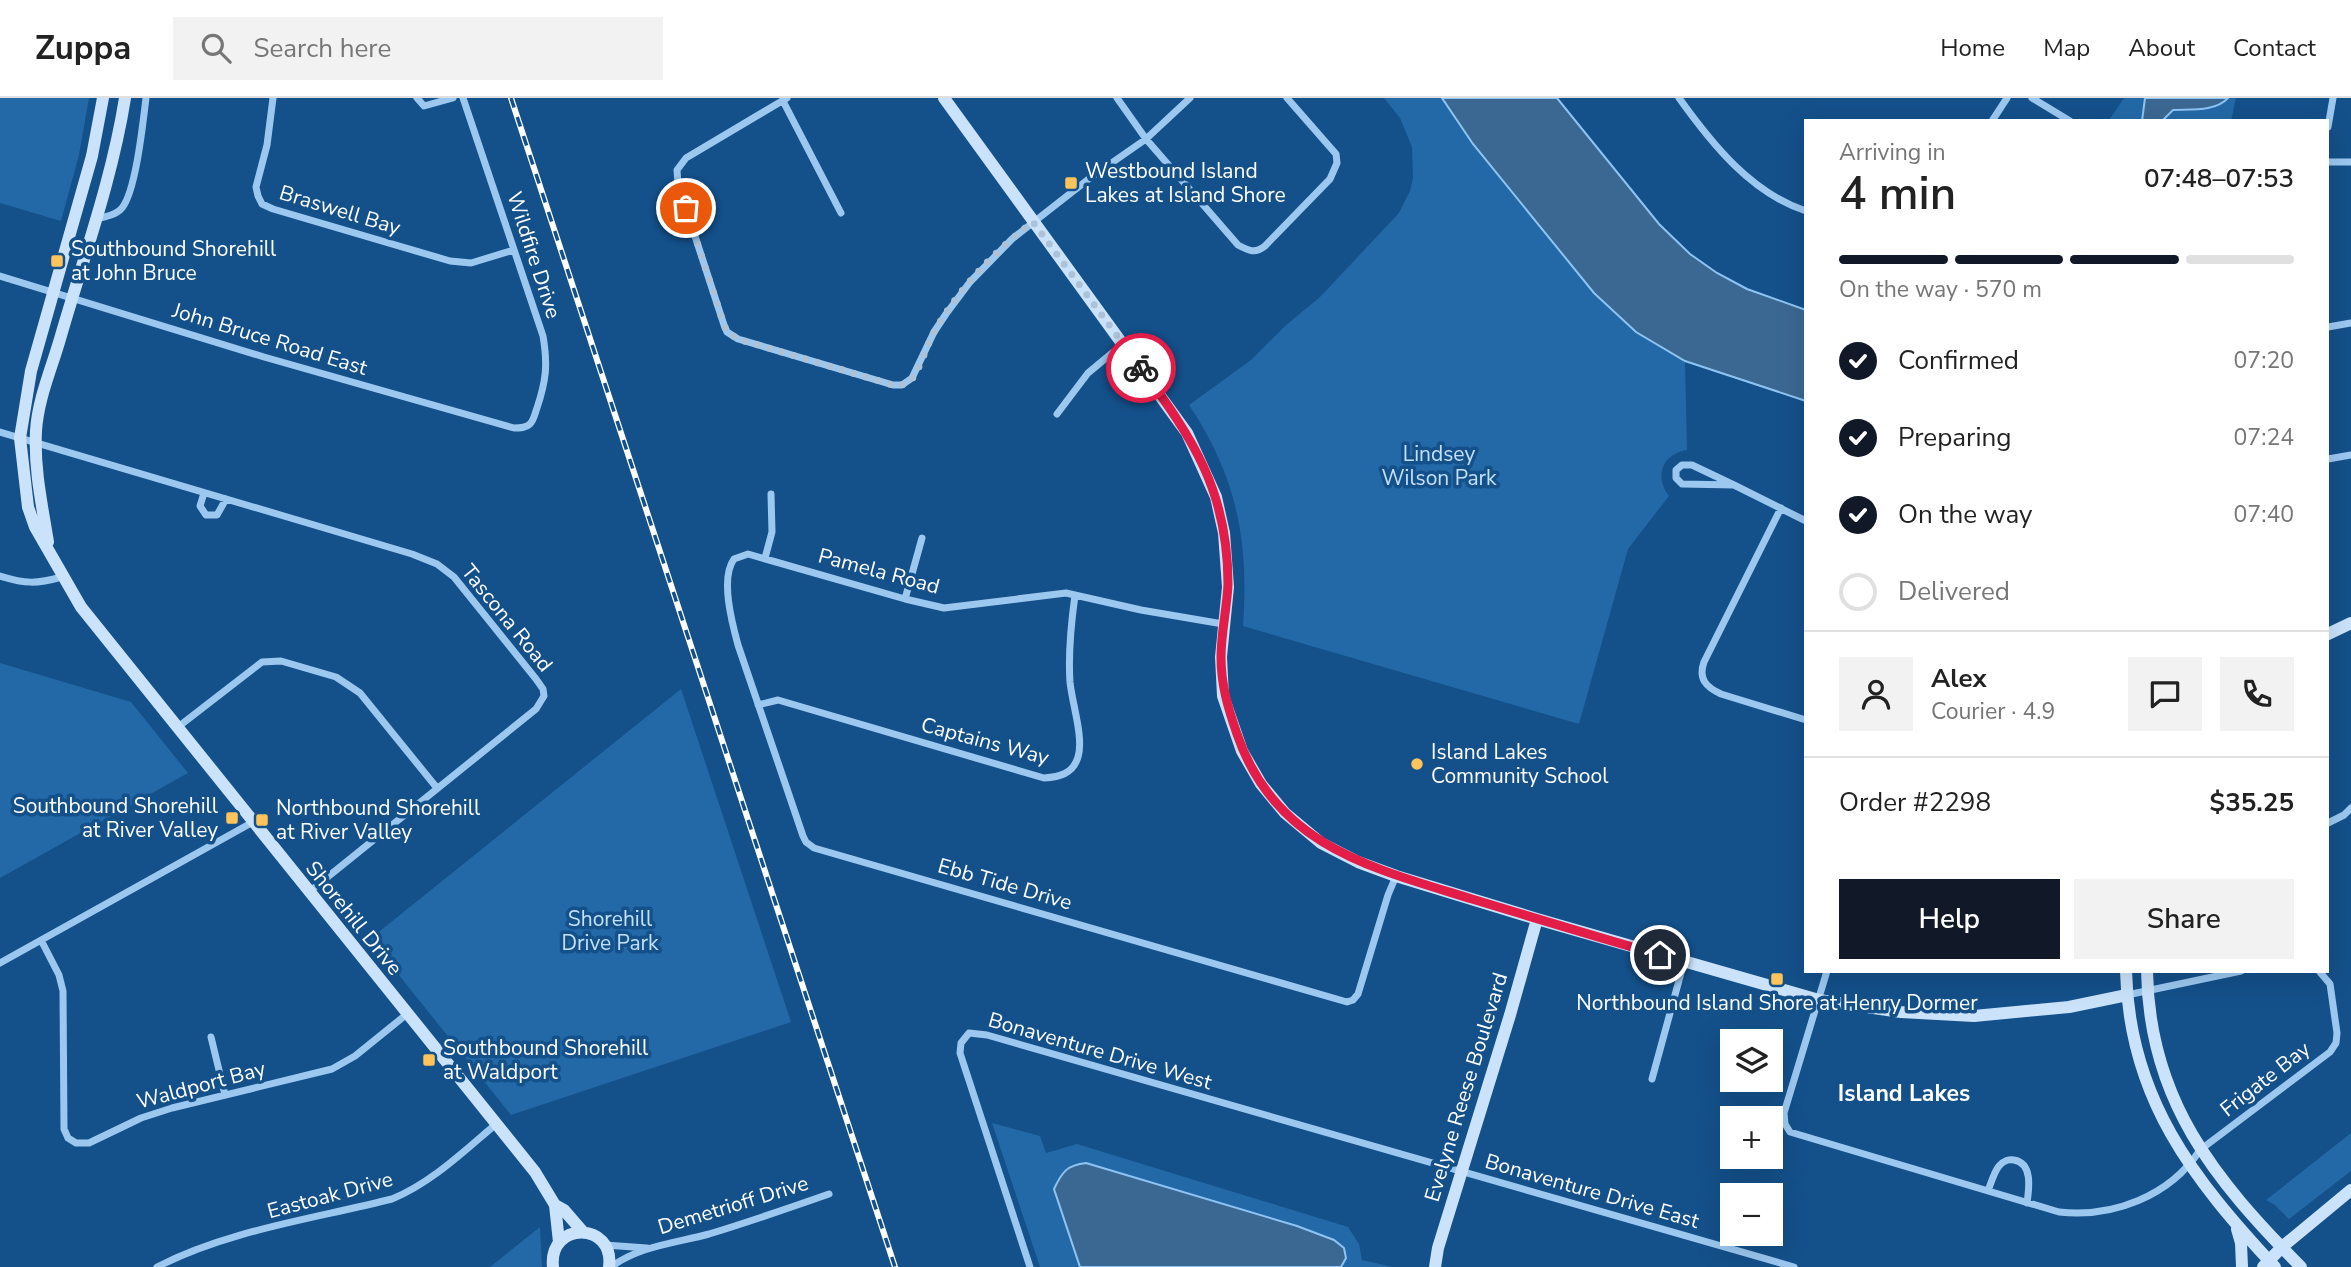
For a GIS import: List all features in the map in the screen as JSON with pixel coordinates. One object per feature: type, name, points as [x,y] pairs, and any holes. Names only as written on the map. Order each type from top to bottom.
[{"type":"street","name":"Shorehill Drive","points":[[103,98],[92,156],[30,371],[20,438],[28,507],[35,527],[81,607],[535,1172],[555,1205],[559,1242],[553,1256],[553,1267]]},
{"type":"street","name":"Shorehill Drive","points":[[50,553],[41,508],[36,443],[41,398],[113,161],[125,98]]},
{"type":"street","points":[[96,219],[121,209],[127,198],[142,135],[146,98]]},
{"type":"street","name":"Braswell Bay","points":[[273,98],[267,145],[257,187],[262,204],[450,261],[471,263],[514,250]]},
{"type":"street","points":[[417,98],[424,106],[453,98]]},
{"type":"street","name":"Wildfire Drive","points":[[463,98],[543,336],[547,360],[545,382],[530,424]]},
{"type":"street","points":[[944,98],[1187,433],[1216,496],[1227,564],[1228,587],[1221,657],[1223,696],[1242,751],[1261,784],[1285,813],[1321,843],[1358,862],[1396,876],[1684,962],[1819,1000],[1901,1012],[1974,1016],[2069,1007],[2232,973]]},
{"type":"street","points":[[1117,98],[1146,139],[1238,245],[1250,251],[1259,251],[1331,178],[1338,163],[1336,154],[1287,98]]},
{"type":"street","points":[[841,213],[785,99],[686,158],[677,170],[678,184],[727,332],[738,339],[893,385],[902,385],[912,378],[934,332],[964,290],[1012,239],[1146,139],[1190,98]]},
{"type":"street","points":[[1679,98],[1748,178],[1780,200],[1804,210]]},
{"type":"street","points":[[1993,119],[2007,98]]},
{"type":"street","points":[[2032,98],[2067,119]]},
{"type":"street","points":[[2329,121],[2333,98]]},
{"type":"street","points":[[2329,162],[2351,162]]},
{"type":"street","name":"John Bruce Road East","points":[[0,276],[264,357],[514,428],[530,424]]},
{"type":"street","points":[[2329,327],[2351,323]]},
{"type":"street","points":[[1057,414],[1088,373],[1123,344]]},
{"type":"street","name":"Tascona Road","points":[[0,432],[412,554],[437,564],[454,577],[543,689],[544,696],[536,709],[309,892]]},
{"type":"street","points":[[2329,459],[2351,455]]},
{"type":"street","points":[[1734,485],[1682,484],[1676,478],[1676,470],[1682,465],[1692,465],[1734,485],[1781,508],[1804,520]]},
{"type":"street","points":[[204,493],[200,506],[206,515],[217,516],[226,499]]},
{"type":"street","points":[[765,558],[772,532],[771,494]]},
{"type":"street","points":[[1781,508],[1704,662],[1702,676],[1704,683],[1721,694],[1804,719]]},
{"type":"street","points":[[905,599],[922,538]]},
{"type":"street","name":"Pamela Road","points":[[734,559],[748,554],[944,608],[1057,593],[1223,624]]},
{"type":"street","name":"Ebb Tide Drive","points":[[734,559],[728,577],[731,612],[738,645],[803,836],[814,848],[1347,1002],[1359,994],[1396,876]]},
{"type":"street","points":[[0,576],[24,583],[62,577]]},
{"type":"street","name":"Captains Way","points":[[758,705],[778,699],[1044,778],[1058,777],[1075,765],[1079,749],[1069,666],[1075,595]]},
{"type":"street","points":[[2329,634],[2351,623]]},
{"type":"street","points":[[178,727],[262,662],[281,661],[336,677],[360,693],[438,788]]},
{"type":"street","points":[[2329,822],[2344,815],[2351,808]]},
{"type":"street","points":[[0,963],[253,822]]},
{"type":"street","name":"Evelyne Reese Boulevard","points":[[1435,1267],[1460,1171],[1510,1015],[1537,919]]},
{"type":"street","name":"Waldport Bay","points":[[41,940],[59,975],[63,991],[64,1129],[68,1138],[76,1143],[89,1143],[141,1118],[332,1069],[355,1056],[407,1014]]},
{"type":"street","points":[[1652,1079],[1684,962]]},
{"type":"street","points":[[1826,973],[1784,1113],[1785,1124],[1790,1132],[2027,1203],[2073,1213],[2115,1210],[2144,1198],[2190,1166]]},
{"type":"street","points":[[2126,973],[2127,995],[2141,1065],[2167,1130],[2204,1187],[2269,1265],[2282,1247],[2351,1190]]},
{"type":"street","points":[[2147,973],[2146,991],[2155,1048],[2169,1091],[2200,1150],[2227,1186],[2301,1267]]},
{"type":"street","name":"Frigate Bay","points":[[2190,1166],[2200,1150],[2330,1052],[2336,1043],[2337,1033],[2330,984],[2321,973]]},
{"type":"street","name":"Bonaventure Drive West","points":[[1030,1267],[960,1053],[961,1043],[969,1034],[987,1035],[1460,1171]]},
{"type":"street","points":[[212,1037],[225,1095]]},
{"type":"street","name":"Eastoak Drive","points":[[157,1267],[223,1240],[392,1199],[427,1181],[495,1125]]},
{"type":"street","points":[[1988,1191],[1999,1166],[2005,1161],[2018,1161],[2024,1164],[2027,1172],[2027,1203]]},
{"type":"street","name":"Bonaventure Drive East","points":[[1460,1171],[1794,1267]]},
{"type":"street","name":"Demetrioff Drive","points":[[605,1245],[648,1248],[681,1242],[829,1194]]},
{"type":"street","name":"Shorehill Drive","points":[[555,1205],[564,1210],[583,1232],[596,1236],[605,1245]]},
{"type":"street","points":[[2236,1225],[2241,1243],[2242,1267]]},
{"type":"street","points":[[559,1242],[570,1234],[583,1232]]},
{"type":"street","points":[[605,1245],[610,1267]]},
{"type":"street","name":"Demetrioff Drive","points":[[610,1267],[648,1248]]},
{"type":"street","points":[[1751,1267],[1754,1256]]},
{"type":"green space","points":[[0,98],[89,98],[79,155],[61,221],[0,203]]},
{"type":"green space","name":"Lindsey Wilson Park","points":[[1384,98],[1442,98],[1500,177],[1586,283],[1620,318],[1639,333],[1685,361],[1687,450],[1678,452],[1666,461],[1662,481],[1669,496],[1628,549],[1579,724],[1243,626],[1244,566],[1236,511],[1219,458],[1189,405],[1251,360],[1285,326],[1320,297],[1399,213],[1413,178],[1412,147],[1400,118]]},
{"type":"green space","points":[[2124,98],[2145,98],[2142,119],[2110,119]]},
{"type":"green space","points":[[2228,98],[2236,98],[2231,119],[2164,119],[2173,110],[2210,108]]},
{"type":"green space","points":[[0,663],[131,702],[188,773],[0,878]]},
{"type":"green space","name":"Shorehill Drive Park","points":[[681,689],[791,1022],[511,1115],[370,939]]},
{"type":"green space","points":[[992,1123],[1040,1136],[1046,1153],[1077,1144],[1348,1227],[1359,1244],[1362,1260],[1393,1267],[1040,1267]]},
{"type":"green space","points":[[2351,1133],[2351,1171],[2289,1219],[2266,1200]]},
{"type":"green space","points":[[540,1227],[542,1267],[490,1267]]},
{"type":"shaded area","points":[[1442,98],[1557,98],[1659,224],[1690,254],[1747,289],[1804,309],[1804,400],[1685,361],[1636,332],[1594,293],[1473,144]]},
{"type":"shaded area","points":[[2145,98],[2228,98],[2210,108],[2173,110],[2164,119],[2142,119]]},
{"type":"shaded area","points":[[1086,1163],[1297,1226],[1334,1240],[1344,1248],[1346,1258],[1341,1267],[1080,1267],[1054,1189],[1066,1170]]},
{"type":"railway","points":[[511,98],[895,1267]]},
{"type":"way so far","points":[[686,208],[724,325],[727,332],[738,339],[893,385],[902,385],[912,378],[934,332],[970,282],[1033,222],[1141,368]]},
{"type":"place","name":"Westbound Island Lakes at Island Shore","points":[[1071,183]]},
{"type":"place","name":"Southbound Shorehill at John Bruce","points":[[57,261]]},
{"type":"place","name":"Island Lakes Community School","points":[[1417,764]]},
{"type":"place","name":"Southbound Shorehill at River Valley","points":[[232,818]]},
{"type":"place","name":"Northbound Shorehill at River Valley","points":[[262,820]]},
{"type":"place","name":"Northbound Island Shore at Henry Dormer","points":[[1777,979]]},
{"type":"place","name":"Southbound Shorehill at Waldport","points":[[429,1060]]},
{"type":"district","name":"Island Lakes","points":[[1904,1093]]},
{"type":"route","points":[[1141,368],[1187,433],[1216,496],[1224,533],[1228,587],[1221,657],[1223,696],[1242,751],[1261,784],[1285,813],[1321,843],[1358,862],[1521,915],[1660,955]]}]
